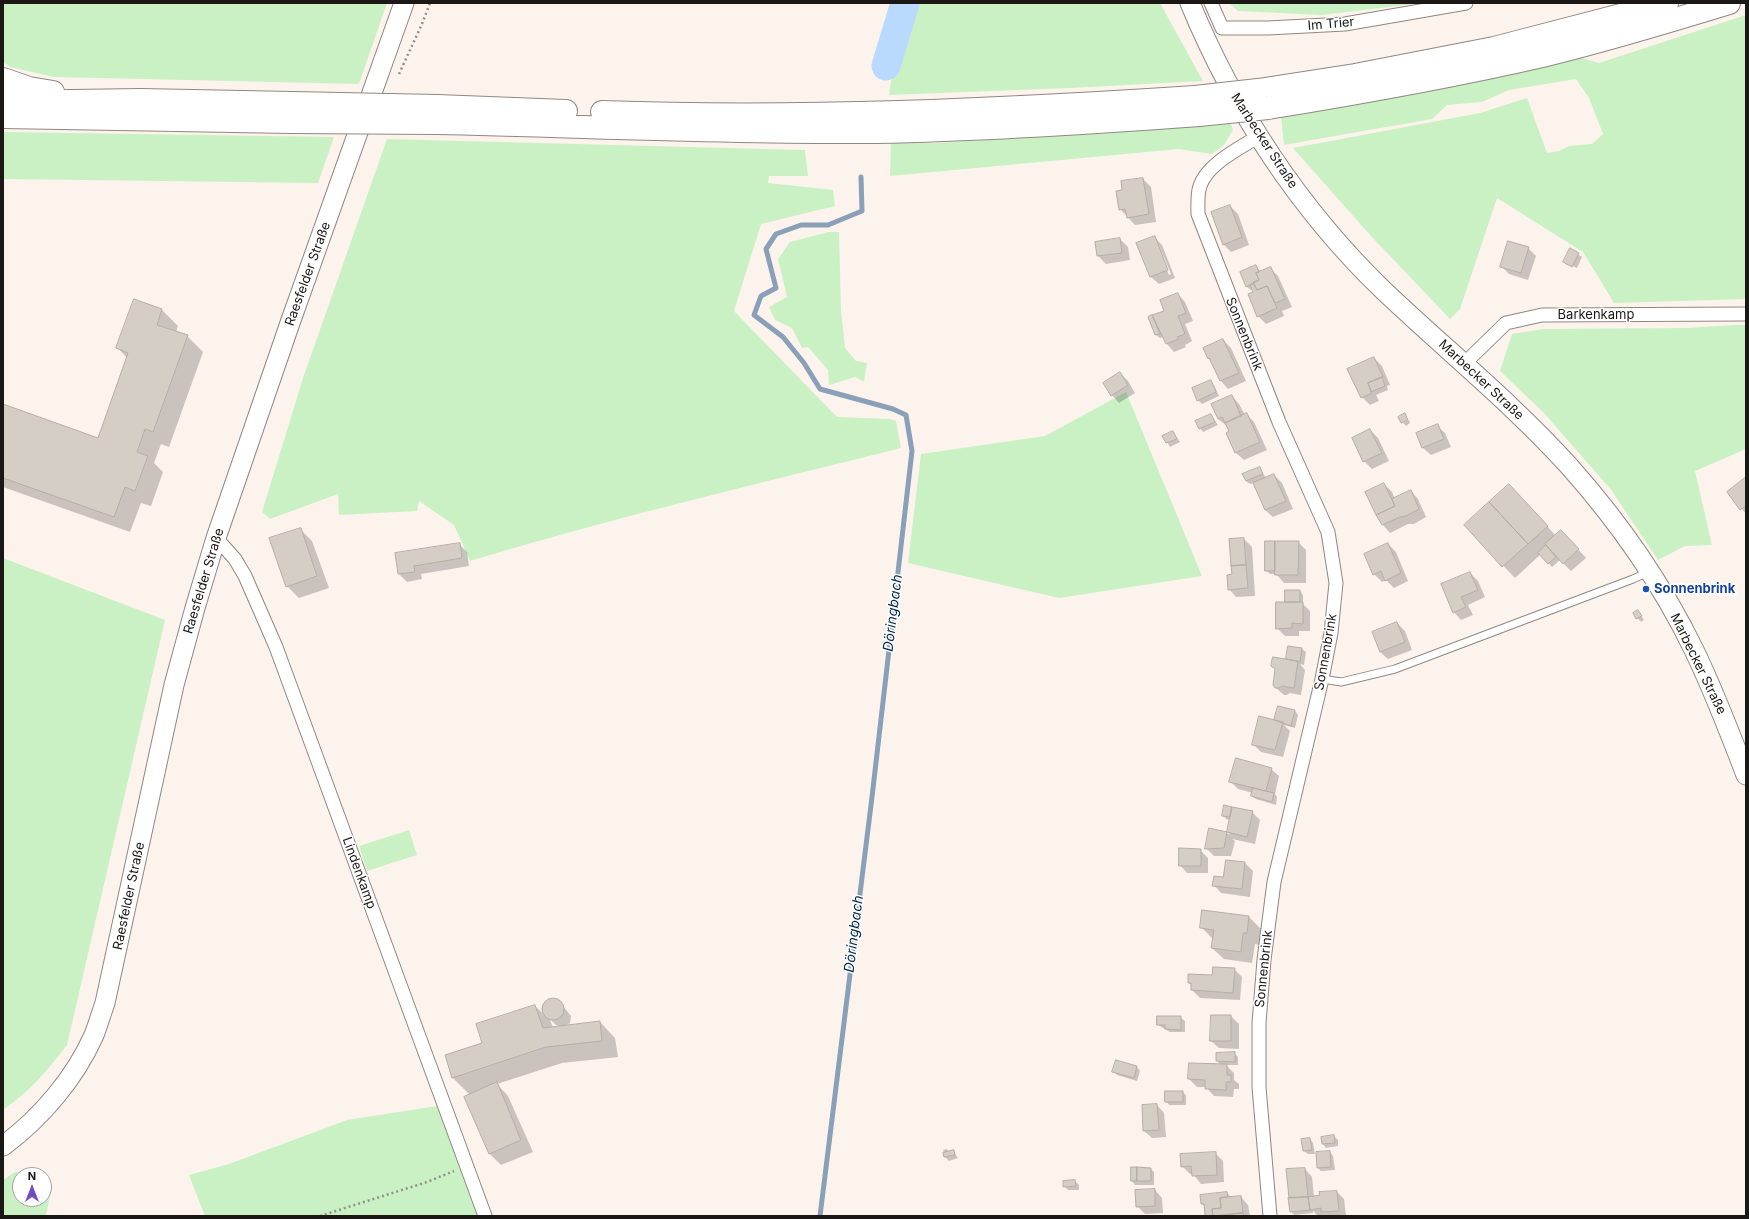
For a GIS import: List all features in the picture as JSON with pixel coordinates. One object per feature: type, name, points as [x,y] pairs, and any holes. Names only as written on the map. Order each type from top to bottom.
[{"type":"highway","points":[[1263,99],[1355,75],[1494,48],[1667,3]]},
{"type":"highway","points":[[3,117],[292,112],[437,114],[809,114],[1197,106],[1441,78],[1544,55],[1682,18],[1728,3]]},
{"type":"highway","points":[[3,79],[29,88],[45,91],[292,112]]},
{"type":"highway","points":[[3,102],[141,100]]},
{"type":"main road","name":"Raesfelder Straße","points":[[3,1146],[34,1118],[64,1085],[79,1063],[94,1035],[105,1003],[174,685],[216,538],[290,323],[404,3]]},
{"type":"main road","name":"Marbecker Straße","points":[[1190,3],[1225,80],[1259,136],[1289,181],[1321,222],[1347,252],[1383,289],[1534,429],[1570,467],[1603,506],[1648,571],[1693,649],[1722,714],[1746,775]]},
{"type":"street","name":"Im Trier","points":[[1211,3],[1222,28],[1268,28],[1345,24],[1466,3]]},
{"type":"street","name":"Sonnenbrink","points":[[1259,136],[1227,156],[1210,169],[1200,186],[1198,214],[1279,422],[1328,532],[1336,583],[1331,633],[1322,679],[1274,882],[1264,960],[1259,1022],[1259,1087],[1270,1216]]},
{"type":"street","name":"Barkenkamp","points":[[1464,364],[1506,323],[1542,315],[1746,314]]},
{"type":"street","name":"Lindenkamp","points":[[216,538],[235,559],[245,576],[276,646],[485,1216]]},
{"type":"lane","points":[[1322,679],[1341,682],[1395,668],[1633,579],[1648,571]]},
{"type":"path","points":[[396,81],[430,3]]},
{"type":"path","points":[[320,1216],[427,1182],[468,1167]]},
{"type":"green space","points":[[3,3],[387,3],[359,84],[54,77],[10,67],[3,62]]},
{"type":"green space","points":[[919,3],[1160,3],[1203,81],[889,95],[893,69],[903,58]]},
{"type":"green space","points":[[1229,3],[1422,3],[1322,15],[1238,11]]},
{"type":"green space","points":[[1746,15],[1746,299],[1614,303],[1583,252],[1497,198],[1460,309],[1450,319],[1370,235],[1293,148],[1480,113],[1527,98],[1547,153],[1559,151],[1569,146],[1592,144],[1603,134],[1589,98],[1576,79],[1509,90],[1482,102],[1447,105],[1432,119],[1284,145],[1281,116],[1428,92],[1579,57],[1599,63]]},
{"type":"green space","points":[[1230,121],[1233,130],[1224,145],[1212,154],[1179,149],[890,176],[891,142],[934,143],[1109,133]]},
{"type":"green space","points":[[3,132],[334,137],[318,183],[3,179]]},
{"type":"green space","points":[[387,139],[805,150],[808,176],[769,176],[768,183],[833,190],[835,206],[761,224],[734,311],[837,417],[890,419],[896,421],[901,448],[577,530],[470,561],[454,525],[419,501],[417,511],[339,515],[338,494],[270,519],[262,512],[303,378]]},
{"type":"green space","points":[[828,232],[839,232],[841,310],[845,348],[856,361],[867,363],[864,382],[855,377],[829,385],[828,370],[808,347],[802,348],[792,328],[775,320],[769,307],[787,297],[778,259],[790,242]]},
{"type":"green space","points":[[1746,325],[1746,449],[1695,471],[1712,545],[1685,546],[1658,560],[1612,491],[1544,413],[1500,371],[1512,334],[1543,329],[1686,328]]},
{"type":"green space","points":[[1126,392],[1202,576],[1059,598],[908,563],[921,454],[1045,436]]},
{"type":"green space","points":[[3,558],[165,620],[67,1045],[38,1080],[3,1110]]},
{"type":"green space","points":[[409,830],[417,855],[367,871],[359,846]]},
{"type":"green space","points":[[437,1106],[478,1216],[205,1216],[189,1175],[229,1164],[347,1120]]},
{"type":"green space","points":[[12,1174],[12,1207],[48,1207],[46,1216],[3,1216],[3,1180]]},
{"type":"building","points":[[1143,178],[1149,214],[1127,218],[1125,209],[1119,210],[1116,191],[1122,190],[1121,181]]},
{"type":"building","points":[[1230,205],[1242,237],[1223,245],[1211,212]]},
{"type":"building","points":[[1155,236],[1168,270],[1150,277],[1136,243]]},
{"type":"building","points":[[1120,238],[1122,253],[1097,256],[1095,242]]},
{"type":"building","points":[[1508,241],[1529,247],[1521,273],[1500,267]]},
{"type":"building","points":[[1570,248],[1579,253],[1572,267],[1563,262]]},
{"type":"building","points":[[1256,265],[1259,272],[1256,273],[1259,280],[1246,287],[1240,272]]},
{"type":"building","points":[[1271,267],[1285,299],[1275,303],[1267,286],[1257,290],[1253,282],[1259,280],[1256,273]]},
{"type":"building","points":[[1254,284],[1257,290],[1267,286],[1277,308],[1257,317],[1248,294],[1253,292],[1250,285]]},
{"type":"building","points":[[1178,293],[1186,313],[1178,316],[1185,334],[1177,337],[1179,339],[1166,344],[1152,315],[1164,311],[1160,300]]},
{"type":"building","points":[[134,299],[162,309],[157,325],[188,335],[153,432],[145,429],[137,452],[148,456],[135,491],[125,487],[114,517],[3,478],[3,404],[98,438],[128,353],[116,348]]},
{"type":"building","points":[[1152,315],[1160,334],[1155,335],[1148,317]]},
{"type":"building","points":[[1223,339],[1239,373],[1220,381],[1203,348]]},
{"type":"building","points":[[1374,357],[1383,377],[1368,383],[1372,393],[1361,398],[1347,369]]},
{"type":"building","points":[[1120,372],[1128,385],[1111,396],[1103,383]]},
{"type":"building","points":[[1382,377],[1385,386],[1371,392],[1368,383]]},
{"type":"building","points":[[1211,380],[1216,392],[1197,401],[1192,388]]},
{"type":"building","points":[[1232,395],[1241,416],[1225,423],[1222,417],[1218,419],[1211,404]]},
{"type":"building","points":[[1247,413],[1260,442],[1235,453],[1226,433],[1229,431],[1225,423]]},
{"type":"building","points":[[1405,413],[1408,420],[1401,423],[1398,417]]},
{"type":"building","points":[[1211,414],[1215,422],[1199,429],[1195,421]]},
{"type":"building","points":[[1438,424],[1444,439],[1422,448],[1416,433]]},
{"type":"building","points":[[1370,429],[1382,453],[1363,462],[1352,438]]},
{"type":"building","points":[[1173,431],[1177,439],[1166,443],[1162,436]]},
{"type":"building","points":[[1260,467],[1263,474],[1246,481],[1242,474]]},
{"type":"building","points":[[1274,474],[1286,501],[1265,510],[1253,483]]},
{"type":"building","points":[[1746,477],[1746,506],[1740,510],[1727,492]]},
{"type":"building","points":[[1384,483],[1395,506],[1376,515],[1365,492]]},
{"type":"building","points":[[1509,484],[1548,526],[1528,544],[1489,502]]},
{"type":"building","points":[[1411,490],[1419,509],[1406,516],[1382,525],[1376,515],[1395,506],[1392,499]]},
{"type":"building","points":[[1489,502],[1528,544],[1502,567],[1464,525]]},
{"type":"building","points":[[301,528],[317,576],[286,587],[269,538]]},
{"type":"building","points":[[1561,530],[1579,549],[1563,564],[1545,544]]},
{"type":"building","points":[[1244,538],[1246,565],[1231,566],[1229,539]]},
{"type":"building","points":[[1265,541],[1275,541],[1275,571],[1265,571]]},
{"type":"building","points":[[1275,541],[1299,541],[1298,575],[1275,575]]},
{"type":"building","points":[[460,543],[462,558],[414,566],[415,572],[398,574],[395,553]]},
{"type":"building","points":[[1388,543],[1401,573],[1385,581],[1381,571],[1373,575],[1364,554]]},
{"type":"building","points":[[1546,545],[1556,557],[1548,564],[1538,553]]},
{"type":"building","points":[[1246,565],[1248,588],[1228,590],[1227,575],[1232,574],[1231,566]]},
{"type":"building","points":[[1470,572],[1478,590],[1461,597],[1466,607],[1453,613],[1441,584]]},
{"type":"building","points":[[1285,590],[1300,590],[1300,602],[1285,602]]},
{"type":"building","points":[[1276,602],[1303,602],[1303,624],[1292,623],[1292,628],[1276,629]]},
{"type":"building","points":[[1638,610],[1642,616],[1636,619],[1633,613]]},
{"type":"building","points":[[1397,622],[1405,642],[1380,652],[1372,632]]},
{"type":"building","points":[[1288,646],[1302,648],[1300,662],[1286,659]]},
{"type":"building","points":[[1273,657],[1298,661],[1294,688],[1282,686],[1275,688],[1273,685],[1275,669],[1271,666]]},
{"type":"building","points":[[1278,706],[1295,710],[1291,726],[1274,720]]},
{"type":"building","points":[[1259,716],[1283,722],[1275,750],[1252,745]]},
{"type":"building","points":[[1236,758],[1272,768],[1266,791],[1229,782]]},
{"type":"building","points":[[1253,788],[1274,793],[1272,802],[1251,796]]},
{"type":"building","points":[[1224,805],[1232,807],[1230,817],[1222,816]]},
{"type":"building","points":[[1232,807],[1253,811],[1247,837],[1227,832]]},
{"type":"building","points":[[1209,828],[1227,832],[1224,848],[1205,849]]},
{"type":"building","points":[[1179,848],[1201,849],[1201,866],[1179,866]]},
{"type":"building","points":[[1226,860],[1245,862],[1242,889],[1212,886],[1214,876],[1223,877]]},
{"type":"building","points":[[1202,910],[1249,916],[1247,933],[1243,933],[1241,952],[1211,948],[1214,930],[1200,928]]},
{"type":"building","points":[[1213,967],[1235,968],[1233,993],[1191,990],[1191,983],[1188,983],[1188,974],[1212,975]]},
{"type":"building","points":[[553,998],[561,1001],[564,1009],[561,1017],[553,1020],[545,1017],[542,1009],[545,1001]]},
{"type":"building","points":[[535,1005],[543,1028],[600,1021],[602,1041],[546,1047],[452,1078],[445,1055],[482,1043],[476,1024]]},
{"type":"building","points":[[1211,1015],[1231,1015],[1231,1041],[1210,1041]]},
{"type":"building","points":[[1157,1016],[1181,1016],[1181,1030],[1165,1029],[1165,1025],[1157,1025]]},
{"type":"building","points":[[1235,1052],[1235,1062],[1216,1061],[1216,1053]]},
{"type":"building","points":[[1116,1060],[1137,1066],[1134,1078],[1112,1072]]},
{"type":"building","points":[[1189,1063],[1227,1064],[1227,1075],[1231,1075],[1231,1082],[1226,1082],[1226,1090],[1205,1089],[1205,1080],[1188,1079]]},
{"type":"building","points":[[497,1082],[521,1140],[489,1154],[464,1097]]},
{"type":"building","points":[[1165,1091],[1183,1091],[1183,1102],[1165,1102]]},
{"type":"building","points":[[1157,1104],[1159,1130],[1143,1131],[1142,1105]]},
{"type":"building","points":[[1334,1135],[1335,1143],[1322,1144],[1321,1137]]},
{"type":"building","points":[[1310,1138],[1312,1150],[1303,1151],[1301,1139]]},
{"type":"building","points":[[954,1150],[955,1155],[944,1157],[943,1153]]},
{"type":"building","points":[[1330,1151],[1331,1167],[1317,1168],[1316,1152]]},
{"type":"building","points":[[1216,1152],[1217,1175],[1192,1176],[1191,1166],[1181,1167],[1180,1154]]},
{"type":"building","points":[[1131,1167],[1137,1167],[1137,1181],[1131,1181]]},
{"type":"building","points":[[1137,1167],[1151,1168],[1151,1181],[1137,1181]]},
{"type":"building","points":[[1305,1168],[1308,1197],[1289,1198],[1286,1169]]},
{"type":"building","points":[[1075,1180],[1076,1186],[1063,1187],[1063,1181]]},
{"type":"building","points":[[1155,1189],[1155,1206],[1136,1207],[1135,1190]]},
{"type":"building","points":[[1337,1191],[1339,1211],[1321,1212],[1321,1208],[1310,1210],[1308,1197],[1320,1195],[1319,1192]]},
{"type":"building","points":[[1227,1192],[1228,1197],[1220,1198],[1221,1208],[1212,1209],[1213,1216],[1202,1216],[1205,1215],[1204,1204],[1201,1204],[1200,1195]]},
{"type":"building","points":[[1241,1196],[1243,1213],[1213,1216],[1212,1209],[1221,1208],[1220,1198]]},
{"type":"building","points":[[1308,1197],[1310,1210],[1290,1212],[1288,1198]]},
{"type":"building","points":[[1243,1213],[1243,1216],[1216,1216]]},
{"type":"waterway","name":"Döringbach","points":[[886,66],[905,3]]},
{"type":"waterway","name":"Döringbach","points":[[820,1216],[872,797],[912,451],[906,415],[893,409],[820,389],[804,363],[783,337],[754,315],[761,296],[776,288],[766,249],[776,234],[801,225],[828,225],[862,211],[861,177]]},
{"type":"place","name":"Sonnenbrink","points":[[1646,589]]}]
